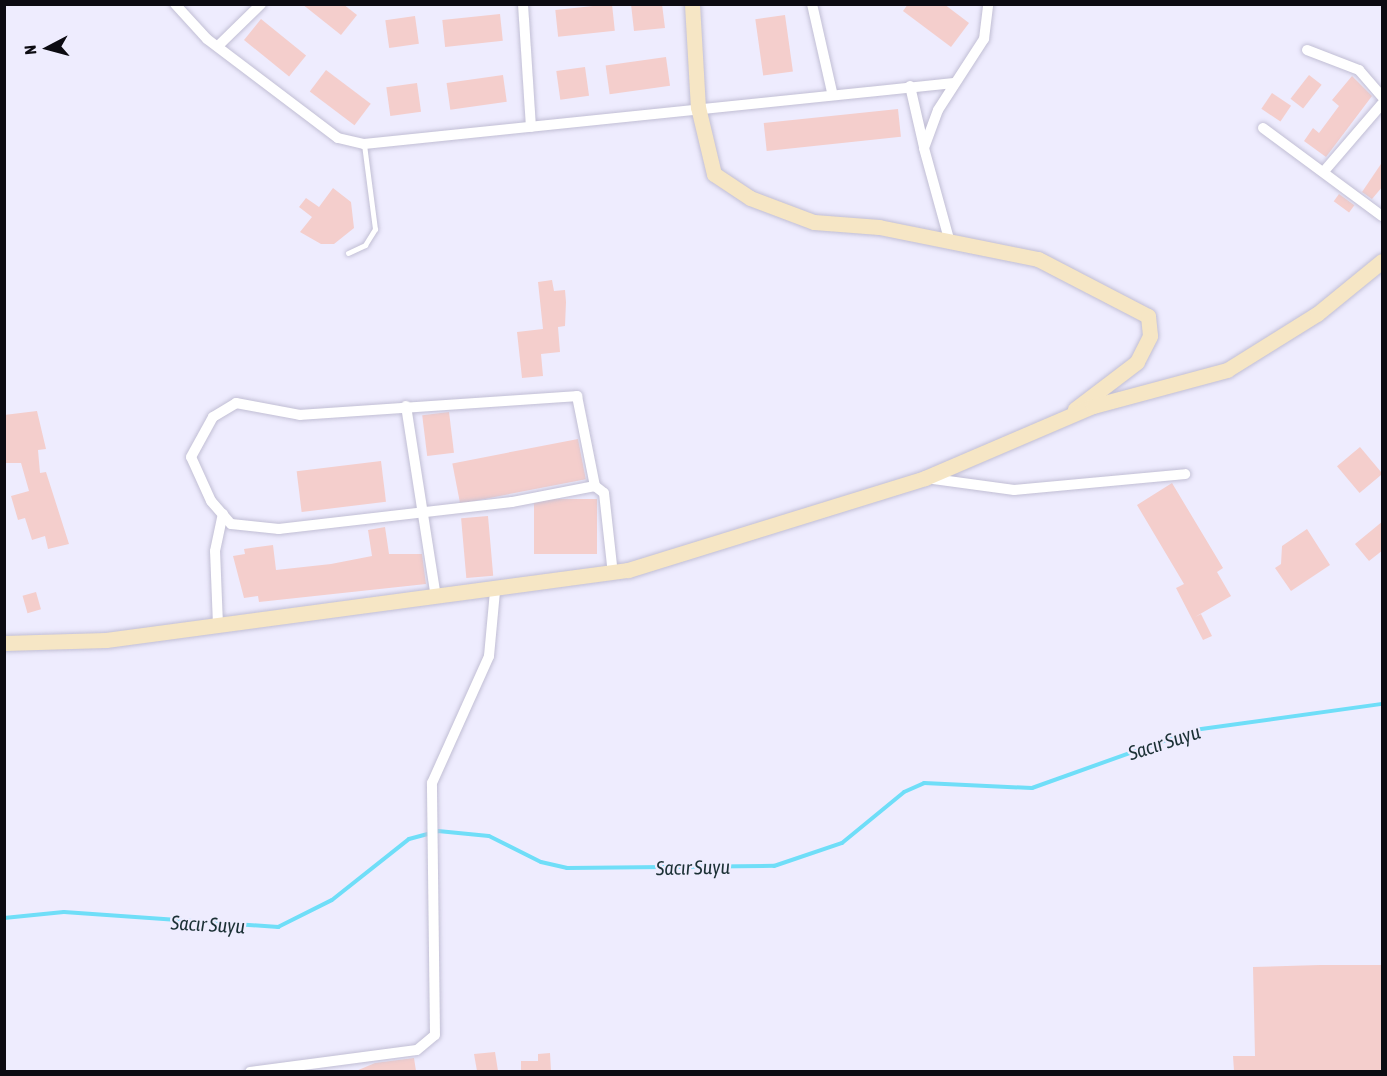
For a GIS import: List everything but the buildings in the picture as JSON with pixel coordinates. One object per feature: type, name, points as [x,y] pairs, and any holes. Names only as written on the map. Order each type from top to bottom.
[{"type":"street","points":[[175,4],[218,46],[339,138],[364,144],[832,92],[954,83]]},
{"type":"street","points":[[218,46],[261,4]]},
{"type":"street","points":[[523,4],[531,127]]},
{"type":"street","points":[[692,4],[698,107],[714,174],[750,198],[814,222],[949,239],[1038,259],[1148,316],[1150,336],[1137,362],[1064,419]]},
{"type":"street","points":[[812,4],[832,92]]},
{"type":"street","points":[[924,148],[954,83],[984,39],[987,4]]},
{"type":"street","points":[[1307,50],[1359,70],[1383,96]]},
{"type":"street","points":[[910,86],[949,239]]},
{"type":"street","points":[[1326,169],[1383,104]]},
{"type":"street","points":[[1263,128],[1326,169],[1383,216]]},
{"type":"street","points":[[4,643],[106,640],[613,574],[926,478],[1064,419],[1227,370],[1317,314],[1383,261]]},
{"type":"street","points":[[595,486],[421,513],[279,529],[231,524],[191,458],[213,417],[236,403],[300,415],[577,396],[595,486],[604,493],[613,574]]},
{"type":"street","points":[[406,406],[436,597]]},
{"type":"street","points":[[926,478],[1014,490],[1185,474]]},
{"type":"street","points":[[218,625],[215,551],[223,514]]},
{"type":"street","points":[[250,1071],[417,1050],[432,1040],[439,1024],[430,810],[439,758],[476,692],[492,646],[495,591]]},
{"type":"lane","points":[[348,253],[365,245],[375,229],[364,144]]},
{"type":"waterway","name":"Sacır Suyu","points":[[4,918],[64,912],[278,927],[332,900],[409,839],[438,831],[489,836],[541,862],[567,868],[774,866],[842,843],[904,792],[924,783],[1032,788],[1194,730],[1382,704]]}]
